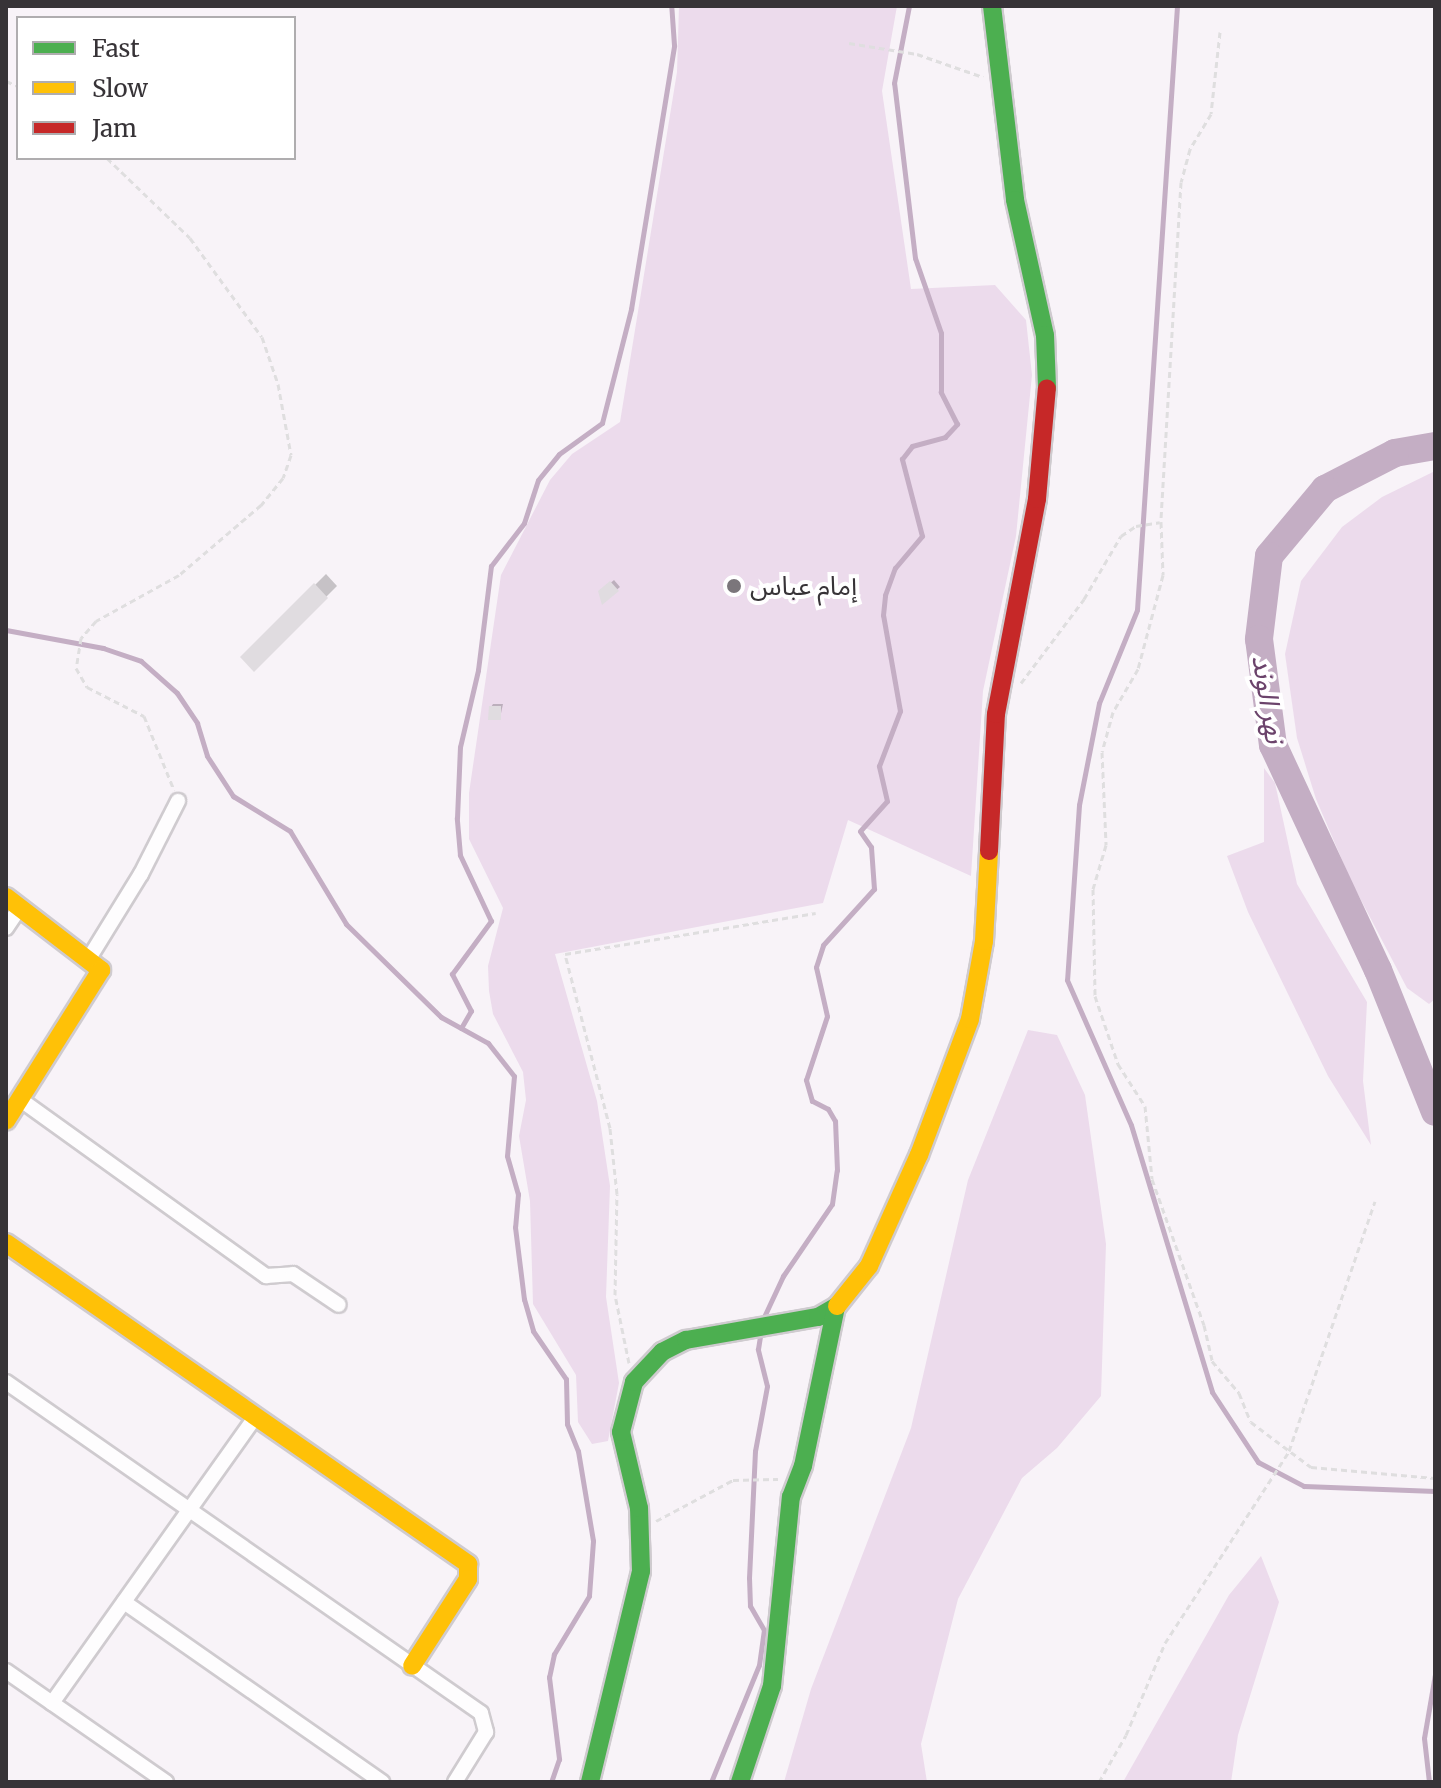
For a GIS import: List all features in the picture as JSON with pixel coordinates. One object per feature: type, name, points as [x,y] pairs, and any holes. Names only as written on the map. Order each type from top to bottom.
[{"type":"main road","points":[[590,1782],[637,1594],[642,1528],[621,1432],[634,1382],[674,1345],[818,1317],[836,1307],[869,1266],[919,1155],[970,1019],[984,941],[996,714],[1037,499],[1048,400],[1041,310],[1019,227],[992,6]]},
{"type":"main road","points":[[6,1121],[101,970],[13,902]]},
{"type":"main road","points":[[6,1243],[468,1564],[468,1579],[412,1666]]},
{"type":"main road","points":[[740,1782],[772,1686],[791,1497],[803,1466],[836,1307]]},
{"type":"street","points":[[88,960],[141,874],[178,801]]},
{"type":"street","points":[[6,928],[13,902]]},
{"type":"street","points":[[21,1100],[266,1276],[293,1274],[339,1305]]},
{"type":"street","points":[[6,1382],[412,1666],[486,1722],[484,1736],[455,1782]]},
{"type":"street","points":[[52,1703],[256,1416]]},
{"type":"street","points":[[124,1602],[382,1782]]},
{"type":"street","points":[[6,1671],[166,1782]]},
{"type":"path","points":[[1220,32],[1211,114],[1190,149],[1181,182],[1161,522],[1163,575],[1138,669],[1113,712],[1102,752],[1106,845],[1093,889],[1095,996],[1118,1064],[1145,1106],[1152,1179],[1204,1325],[1212,1361],[1239,1393],[1251,1422],[1311,1467],[1331,1472],[1435,1478]]},
{"type":"path","points":[[849,43],[956,64],[1000,86]]},
{"type":"path","points":[[109,160],[190,238],[262,337],[278,384],[291,455],[283,478],[261,505],[179,575],[96,621],[81,638],[76,653],[76,668],[94,695],[144,716],[178,801]]},
{"type":"path","points":[[1014,692],[1084,599],[1121,536],[1136,526],[1161,522]]},
{"type":"path","points":[[634,1382],[615,1295],[617,1194],[610,1128],[565,954],[816,913]]},
{"type":"path","points":[[1099,1782],[1126,1735],[1165,1643],[1289,1451],[1375,1201]]},
{"type":"path","points":[[642,1528],[742,1479],[768,1479]]},
{"type":"shaded area","points":[[679,6],[897,6],[882,91],[911,289],[995,285],[1026,320],[1032,375],[1016,536],[983,691],[971,876],[848,820],[823,903],[555,954],[597,1101],[610,1186],[606,1297],[619,1383],[608,1441],[592,1444],[578,1422],[576,1375],[533,1304],[530,1201],[519,1136],[526,1100],[523,1072],[493,1014],[489,991],[488,966],[503,908],[469,839],[469,793],[501,575],[550,480],[572,454],[620,422],[677,72]]},
{"type":"shaded area","points":[[1435,471],[1435,999],[1429,1004],[1407,988],[1351,881],[1316,799],[1297,738],[1285,654],[1301,581],[1342,527],[1382,497]]},
{"type":"shaded area","points":[[1264,768],[1275,783],[1297,884],[1367,1002],[1363,1081],[1371,1145],[1328,1076],[1248,912],[1227,856],[1264,842]]},
{"type":"shaded area","points":[[1028,1030],[1057,1035],[1085,1095],[1106,1244],[1101,1396],[1057,1448],[1022,1478],[958,1599],[921,1744],[927,1782],[784,1782],[811,1689],[911,1428],[968,1180]]},
{"type":"shaded area","points":[[1261,1556],[1279,1602],[1238,1735],[1231,1782],[1123,1782],[1229,1595]]},
{"type":"building","points":[[610,581],[619,591],[602,605],[598,591]]},
{"type":"building","points":[[314,583],[328,598],[254,672],[240,657]]},
{"type":"building","points":[[489,706],[501,706],[501,720],[488,720]]},
{"type":"waterway","points":[[461,1028],[471,1011],[452,974],[491,921],[460,855],[457,818],[460,747],[478,670],[491,566],[524,523],[538,480],[559,454],[602,423],[631,309],[674,45],[671,6]]},
{"type":"waterway","points":[[762,1321],[783,1276],[832,1204],[837,1170],[835,1121],[828,1109],[812,1101],[806,1080],[827,1016],[816,967],[823,945],[874,889],[871,847],[860,831],[887,801],[879,766],[900,711],[883,615],[885,595],[895,568],[922,536],[902,459],[912,446],[945,437],[957,424],[941,392],[941,333],[915,258],[894,83],[909,6]]},
{"type":"waterway","points":[[1177,6],[1137,610],[1099,703],[1079,805],[1067,980],[1131,1125],[1212,1392],[1258,1462],[1304,1486],[1435,1491]]},
{"type":"waterway","name":"نهر الوند","points":[[1435,446],[1395,453],[1325,489],[1269,556],[1259,639],[1273,745],[1378,970],[1435,1112]]},
{"type":"waterway","points":[[6,630],[103,648],[141,661],[177,693],[197,723],[207,756],[233,796],[290,831],[346,924],[441,1017],[488,1043],[514,1076],[507,1156],[518,1194],[515,1227],[524,1299],[533,1331],[566,1379],[567,1424],[578,1451],[593,1541],[589,1596],[554,1654],[549,1677],[559,1759],[551,1782]]},
{"type":"waterway","points":[[711,1782],[759,1665],[764,1630],[750,1606],[749,1578],[755,1451],[767,1386],[758,1349],[761,1331]]},
{"type":"waterway","points":[[1429,1782],[1424,1738],[1435,1674]]},
{"type":"traffic: fast","points":[[992,6],[1015,200],[1045,335],[1047,388]]},
{"type":"traffic: fast","points":[[590,1782],[641,1571],[639,1508],[621,1432],[634,1382],[662,1352],[686,1340],[818,1317],[837,1306]]},
{"type":"traffic: fast","points":[[740,1782],[772,1686],[791,1497],[803,1466],[836,1307]]},
{"type":"traffic: slow","points":[[837,1306],[869,1266],[919,1155],[970,1019],[984,941],[989,851]]},
{"type":"traffic: slow","points":[[6,897],[101,970],[6,1121]]},
{"type":"traffic: slow","points":[[6,1243],[468,1564],[468,1579],[412,1666]]},
{"type":"traffic: jam","points":[[989,851],[996,714],[1037,499],[1047,388]]},
{"type":"place","name":"إمام عباس","points":[[734,586]]}]
